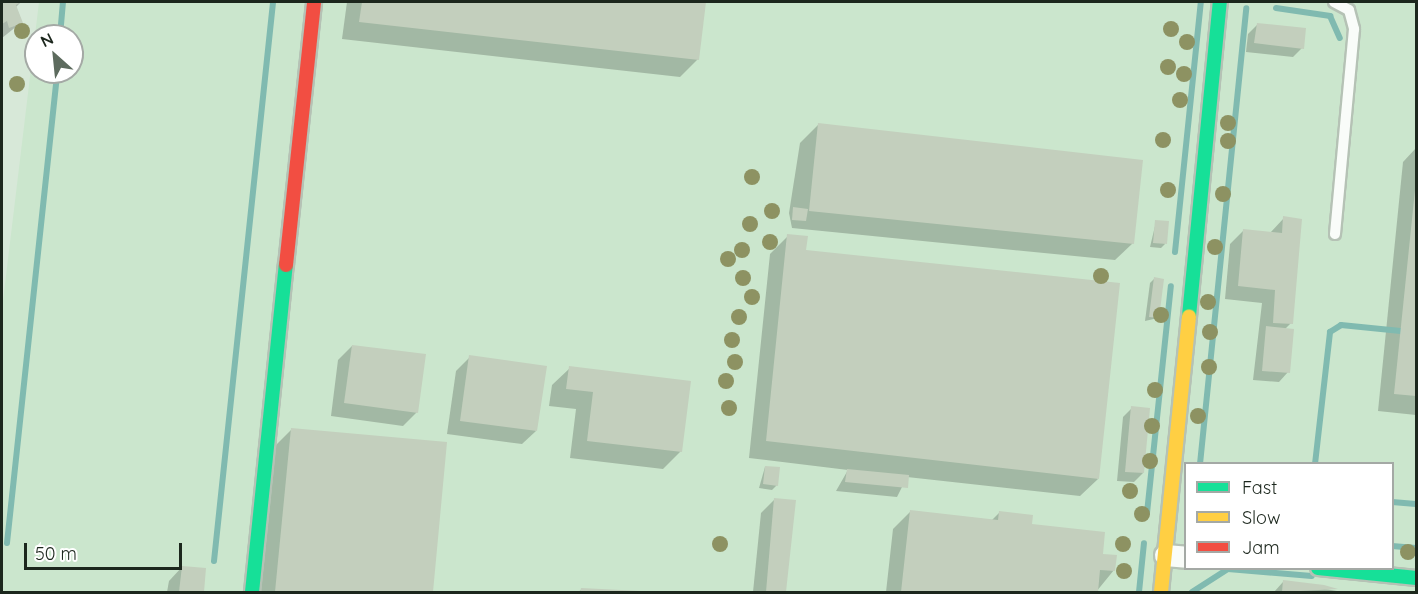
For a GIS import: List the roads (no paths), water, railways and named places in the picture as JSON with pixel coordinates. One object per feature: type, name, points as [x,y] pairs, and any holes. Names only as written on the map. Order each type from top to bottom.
[{"type":"street","points":[[252,592],[314,2]]},
{"type":"street","points":[[1161,592],[1175,556],[1220,2]]},
{"type":"street","points":[[1338,570],[1416,578]]},
{"type":"lane","points":[[1334,2],[1348,10],[1354,29],[1335,234]]},
{"type":"waterway","points":[[61,24],[63,2]]},
{"type":"waterway","points":[[214,561],[273,2]]},
{"type":"waterway","points":[[1175,252],[1201,2]]},
{"type":"waterway","points":[[1200,462],[1246,8]]},
{"type":"waterway","points":[[1276,8],[1330,16],[1340,38]]},
{"type":"waterway","points":[[7,543],[56,84]]},
{"type":"waterway","points":[[1147,513],[1171,286]]},
{"type":"waterway","points":[[1315,462],[1330,332],[1341,325],[1401,331]]},
{"type":"waterway","points":[[1394,502],[1416,504]]},
{"type":"waterway","points":[[1139,592],[1144,543]]},
{"type":"waterway","points":[[1394,546],[1416,548]]},
{"type":"waterway","points":[[1192,592],[1226,570]]},
{"type":"waterway","points":[[1240,570],[1312,576]]}]
